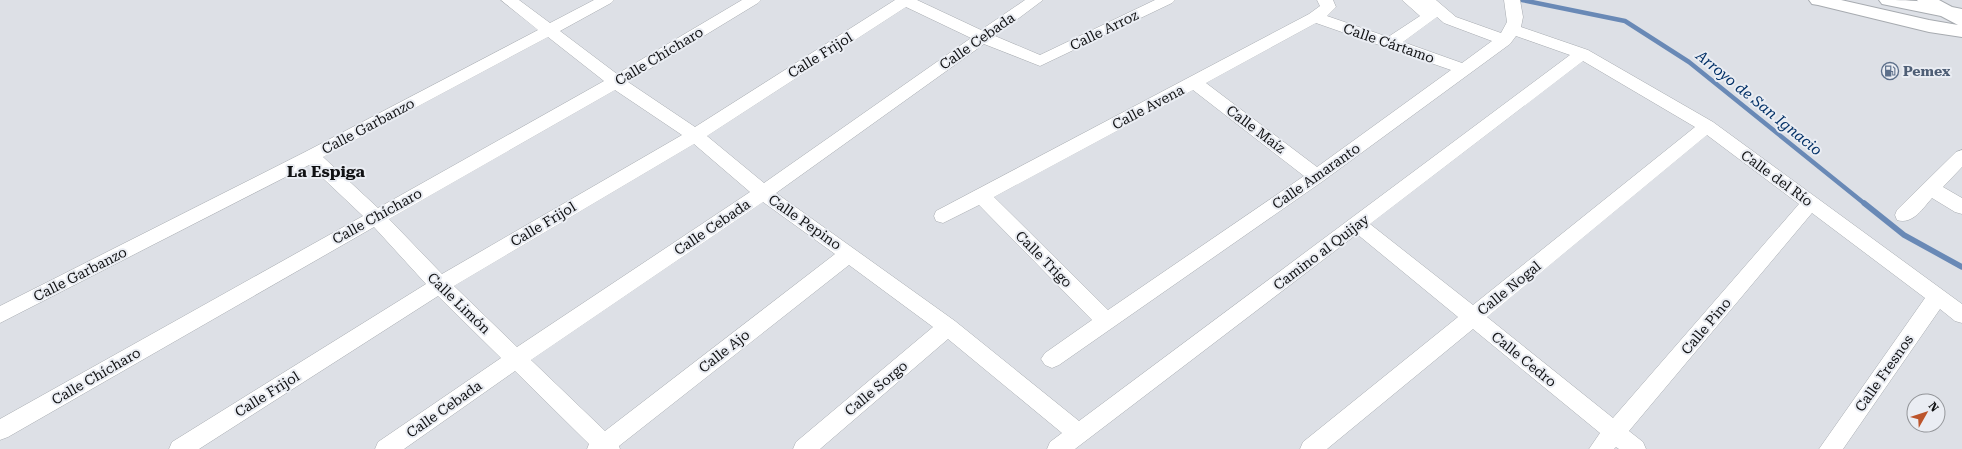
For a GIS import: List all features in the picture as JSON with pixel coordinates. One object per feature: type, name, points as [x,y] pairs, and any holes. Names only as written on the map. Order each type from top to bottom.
[{"type":"main road","points":[[1818,0],[1929,26],[1962,32]]},
{"type":"main road","points":[[1887,0],[1962,45]]},
{"type":"main road","points":[[1887,0],[1954,13]]},
{"type":"main road","points":[[1926,0],[1954,13],[1962,20]]},
{"type":"street","name":"Calle Pepino","points":[[508,0],[616,82],[695,135],[763,193],[948,327],[1079,434]]},
{"type":"street","name":"Calle Garbanzo","points":[[0,315],[311,156],[606,0]]},
{"type":"street","name":"Calle Chícharo","points":[[0,430],[616,82],[754,0]]},
{"type":"street","points":[[905,0],[982,37]]},
{"type":"street","name":"Calle Frijol","points":[[180,449],[440,285],[695,135],[905,0]]},
{"type":"street","name":"Calle Cebada","points":[[386,449],[517,358],[763,193],[1035,0]]},
{"type":"street","name":"Calle Arroz","points":[[982,37],[1040,61],[1167,0]]},
{"type":"street","points":[[1315,17],[1328,7],[1325,0]]},
{"type":"street","points":[[1389,44],[1430,16],[1410,0]]},
{"type":"street","name":"Calle del Río","points":[[1427,0],[1450,20],[1511,30],[1582,54],[1707,126],[1962,315]]},
{"type":"street","points":[[1511,30],[1512,0]]},
{"type":"street","name":"Calle Cártamo","points":[[1315,17],[1464,69]]},
{"type":"street","name":"Calle Avena","points":[[943,216],[1315,17]]},
{"type":"street","name":"Calle Amaranto","points":[[1052,358],[1107,322],[1317,176],[1464,69],[1511,30]]},
{"type":"street","name":"Camino al Quijay","points":[[1058,449],[1582,54]]},
{"type":"street","name":"Calle Maíz","points":[[1194,82],[1317,176]]},
{"type":"street","name":"Calle Nogal","points":[[1311,449],[1707,126]]},
{"type":"street","name":"Calle Limón","points":[[311,156],[376,217],[440,285],[517,358],[604,447]]},
{"type":"street","points":[[1904,215],[1962,156]]},
{"type":"street","points":[[1931,188],[1962,207]]},
{"type":"street","name":"Calle Trigo","points":[[980,196],[1107,322]]},
{"type":"street","name":"Calle Pino","points":[[1600,449],[1810,203]]},
{"type":"street","name":"Calle Cedro","points":[[1358,224],[1616,432],[1635,449]]},
{"type":"street","name":"Calle Ajo","points":[[604,447],[849,254]]},
{"type":"street","name":"Calle Fresnos","points":[[1830,449],[1938,296]]},
{"type":"street","name":"Calle Sorgo","points":[[804,449],[948,327]]},
{"type":"waterway","name":"Arroyo de San Ignacio","points":[[1522,0],[1625,21],[1689,62],[1865,204]]},
{"type":"waterway","name":"Arroyo de San Ignacio","points":[[1864,203],[1904,235],[1962,267]]},
{"type":"place","name":"Pemex","points":[[1890,71]]},
{"type":"district","name":"La Espiga","points":[[326,171]]}]
